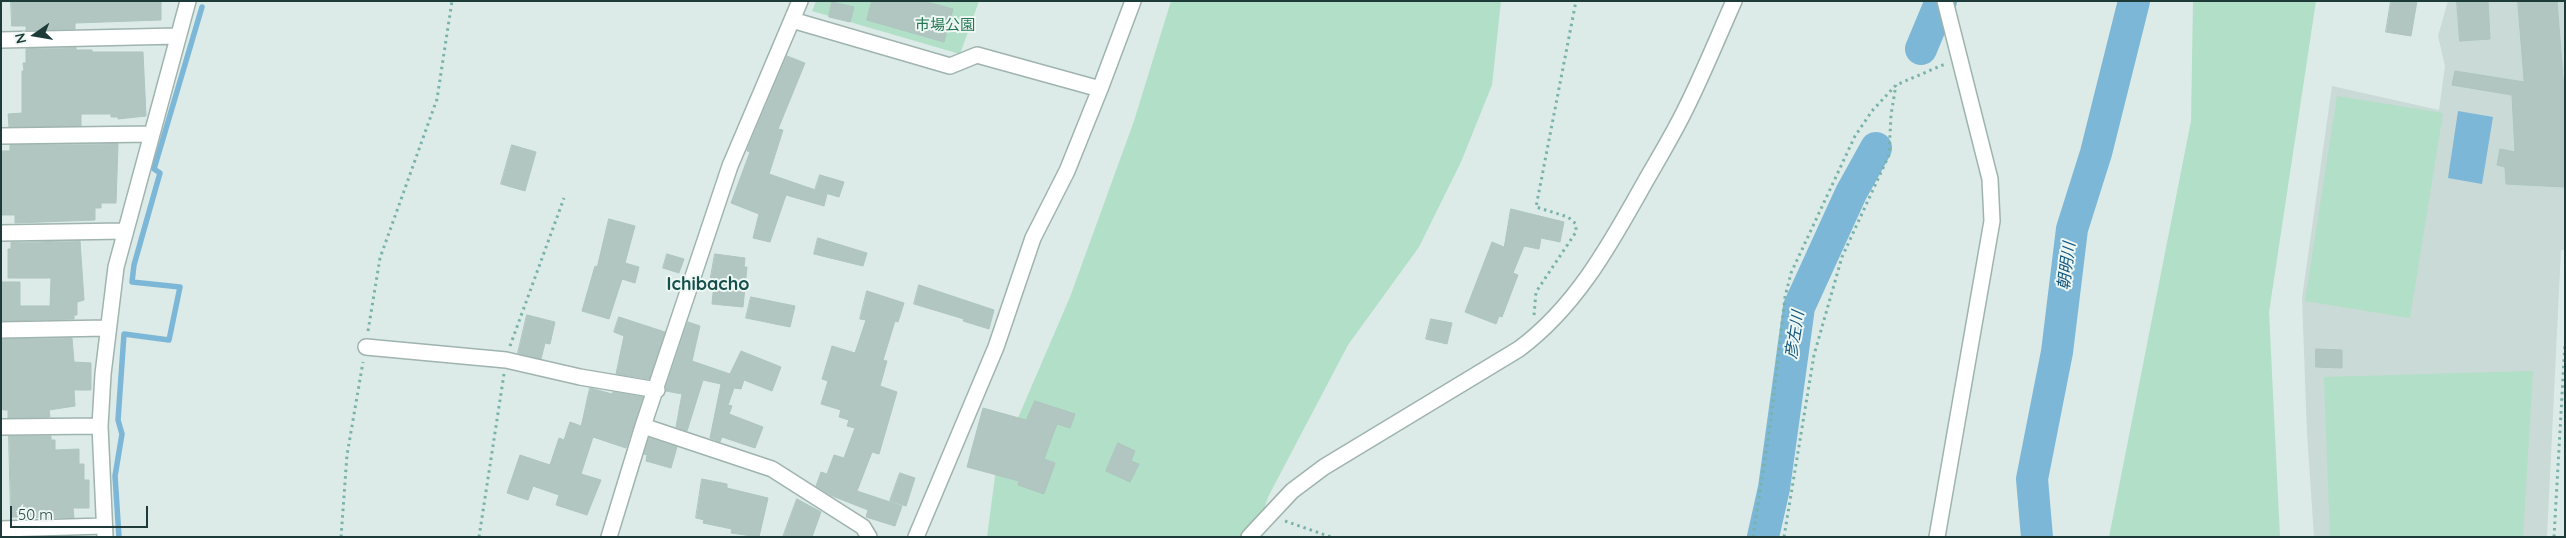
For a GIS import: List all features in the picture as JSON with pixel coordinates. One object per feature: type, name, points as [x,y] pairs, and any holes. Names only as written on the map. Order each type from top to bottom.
[{"type":"street","points":[[1,529],[104,532],[100,426],[107,328],[116,267],[124,231],[188,1]]},
{"type":"street","points":[[610,537],[644,426],[730,166],[800,1]]},
{"type":"street","points":[[916,537],[996,347],[1033,238],[1067,171],[1133,1]]},
{"type":"street","points":[[1249,537],[1292,491],[1324,467],[1483,371],[1540,333],[1564,309],[1583,285],[1619,228],[1686,109],[1734,1]]},
{"type":"street","points":[[1937,537],[1992,222],[1990,179],[1961,57],[1946,6]]},
{"type":"street","points":[[792,20],[950,66],[977,55],[1100,90]]},
{"type":"street","points":[[1,40],[178,36]]},
{"type":"street","points":[[1,136],[152,134]]},
{"type":"street","points":[[1,233],[124,231]]},
{"type":"street","points":[[1,330],[107,328]]},
{"type":"street","points":[[366,347],[506,360],[580,377],[657,390]]},
{"type":"street","points":[[1,427],[100,426]]},
{"type":"street","points":[[644,426],[772,468],[863,533]]},
{"type":"path","points":[[341,537],[347,455],[380,258],[437,99],[452,1]]},
{"type":"path","points":[[1540,333],[1533,312],[1536,292],[1576,232],[1576,224],[1568,217],[1536,207],[1576,1]]},
{"type":"path","points":[[1752,537],[1771,420],[1785,296],[1791,273],[1855,136],[1872,111],[1896,84],[1961,57]]},
{"type":"path","points":[[1784,537],[1814,354],[1842,257],[1890,155],[1890,115],[1896,84]]},
{"type":"path","points":[[2554,537],[2565,342]]},
{"type":"path","points":[[1268,516],[1331,537]]},
{"type":"shaded area","points":[[2448,1],[2565,1],[2565,250],[2561,250],[2547,537],[2314,537],[2307,433],[2302,298],[2332,86],[2439,110],[2445,66],[2438,36]]},
{"type":"green space","name":"市場公園","points":[[816,1],[979,1],[960,54],[812,11]]},
{"type":"green space","points":[[1171,1],[1501,1],[1492,85],[1461,162],[1419,247],[1348,345],[1268,497],[1255,537],[987,537],[996,469],[1070,297],[1134,121]]},
{"type":"green space","points":[[2193,1],[2316,1],[2269,312],[2280,537],[2109,537],[2191,121]]},
{"type":"green space","points":[[2337,96],[2443,113],[2410,318],[2305,301]]},
{"type":"green space","points":[[2533,371],[2523,537],[2330,537],[2324,377]]},
{"type":"water","points":[[2458,111],[2493,117],[2482,184],[2448,178]]},
{"type":"building","points":[[11,1],[161,1],[161,20],[75,23],[75,29],[26,30],[26,26],[12,26]]},
{"type":"building","points":[[872,1],[923,1],[953,9],[944,42],[867,20]]},
{"type":"building","points":[[2391,1],[2417,1],[2411,36],[2386,32]]},
{"type":"building","points":[[2457,1],[2488,1],[2490,39],[2460,41]]},
{"type":"building","points":[[2518,1],[2557,1],[2565,103],[2565,187],[2506,184],[2505,167],[2497,165],[2500,149],[2515,152],[2512,95],[2452,85],[2455,71],[2524,82]]},
{"type":"building","points":[[832,2],[854,7],[850,22],[829,17]]},
{"type":"building","points":[[76,48],[76,50],[92,50],[92,52],[143,52],[146,116],[118,119],[118,117],[111,117],[111,114],[81,114],[81,126],[9,127],[8,114],[22,113],[22,71],[24,71],[23,63],[26,63],[26,49]]},
{"type":"building","points":[[787,56],[805,63],[778,129],[783,130],[769,174],[827,194],[824,206],[786,195],[770,242],[753,238],[759,214],[731,203],[750,152],[747,151],[750,143]]},
{"type":"building","points":[[118,144],[116,203],[101,203],[101,208],[95,208],[95,220],[15,223],[15,215],[1,215],[1,151],[10,151],[10,145]]},
{"type":"building","points":[[512,145],[536,152],[525,191],[501,184]]},
{"type":"building","points":[[820,175],[844,182],[839,197],[815,190]]},
{"type":"building","points":[[1511,209],[1564,222],[1560,242],[1541,238],[1539,249],[1524,246],[1513,273],[1518,275],[1502,317],[1499,316],[1496,324],[1465,312],[1492,242],[1504,247]]},
{"type":"building","points":[[609,219],[635,226],[625,263],[639,267],[635,283],[622,279],[609,319],[582,311],[595,266],[597,267]]},
{"type":"building","points":[[818,238],[867,253],[863,266],[814,254]]},
{"type":"building","points":[[80,241],[84,300],[77,302],[77,315],[74,315],[74,319],[1,321],[1,282],[20,282],[20,306],[50,306],[51,278],[8,278],[8,249],[11,249],[11,243]]},
{"type":"building","points":[[667,254],[684,259],[679,273],[663,268]]},
{"type":"building","points":[[715,254],[745,258],[744,267],[747,267],[743,307],[712,304],[714,283],[710,282]]},
{"type":"building","points":[[919,285],[994,310],[989,329],[963,321],[964,319],[914,304]]},
{"type":"building","points":[[867,291],[904,303],[898,322],[895,321],[883,360],[887,361],[880,386],[897,392],[879,454],[872,452],[857,491],[902,506],[895,526],[866,517],[868,510],[830,495],[816,486],[821,472],[827,474],[834,455],[844,458],[855,428],[847,426],[849,420],[839,417],[841,410],[821,404],[828,381],[822,379],[832,346],[855,353],[866,320],[860,319]]},
{"type":"building","points":[[751,297],[795,306],[790,327],[746,318]]},
{"type":"building","points":[[527,315],[555,322],[550,344],[545,343],[541,359],[518,353]]},
{"type":"building","points":[[619,317],[665,332],[649,379],[616,374],[624,336],[614,332]]},
{"type":"building","points":[[1431,319],[1452,323],[1447,344],[1426,339]]},
{"type":"building","points":[[688,322],[700,326],[692,361],[730,374],[741,351],[781,367],[772,391],[744,380],[741,389],[734,388],[728,405],[732,406],[729,414],[763,427],[755,448],[722,437],[720,442],[710,438],[721,384],[703,380],[687,431],[676,427],[682,394],[666,391],[666,387]]},
{"type":"building","points":[[72,338],[74,362],[91,363],[91,390],[74,390],[75,406],[49,410],[50,417],[8,418],[8,410],[3,410],[1,405],[1,339]]},
{"type":"building","points":[[2316,349],[2342,350],[2342,368],[2316,367]]},
{"type":"building","points":[[590,388],[612,394],[613,392],[643,397],[626,448],[593,437],[581,474],[601,480],[587,515],[556,505],[559,495],[533,486],[528,500],[507,493],[520,455],[550,465],[559,438],[564,440],[570,422],[581,426]]},
{"type":"building","points":[[1035,401],[1075,414],[1070,428],[1057,424],[1044,459],[1055,463],[1044,494],[1018,485],[1019,481],[967,467],[983,408],[1026,420]]},
{"type":"building","points":[[9,436],[51,436],[51,440],[55,440],[55,450],[79,449],[79,464],[84,464],[84,480],[89,480],[89,508],[73,508],[74,518],[11,517]]},
{"type":"building","points":[[649,438],[677,447],[671,468],[646,461],[647,455],[644,454]]},
{"type":"building","points":[[1118,443],[1135,451],[1131,461],[1139,464],[1130,482],[1106,471]]},
{"type":"building","points":[[900,473],[915,478],[906,506],[890,501]]},
{"type":"building","points":[[702,479],[727,484],[727,488],[768,498],[759,537],[731,533],[732,529],[703,523],[704,520],[696,518]]},
{"type":"building","points":[[797,499],[821,512],[812,537],[783,537]]},
{"type":"waterway","name":"彦左川","points":[[1921,49],[1941,1]]},
{"type":"waterway","name":"朝明川","points":[[2037,537],[2032,479],[2057,352],[2072,229],[2096,153],[2134,1]]},
{"type":"waterway","points":[[119,537],[115,476],[122,434],[118,420],[124,334],[169,340],[180,287],[132,282],[134,265],[160,173],[154,169],[202,7]]},
{"type":"waterway","name":"彦左川","points":[[1763,537],[1774,488],[1799,307],[1851,193],[1876,148]]},
{"type":"district","name":"Ichibacho","points":[[708,285]]}]
